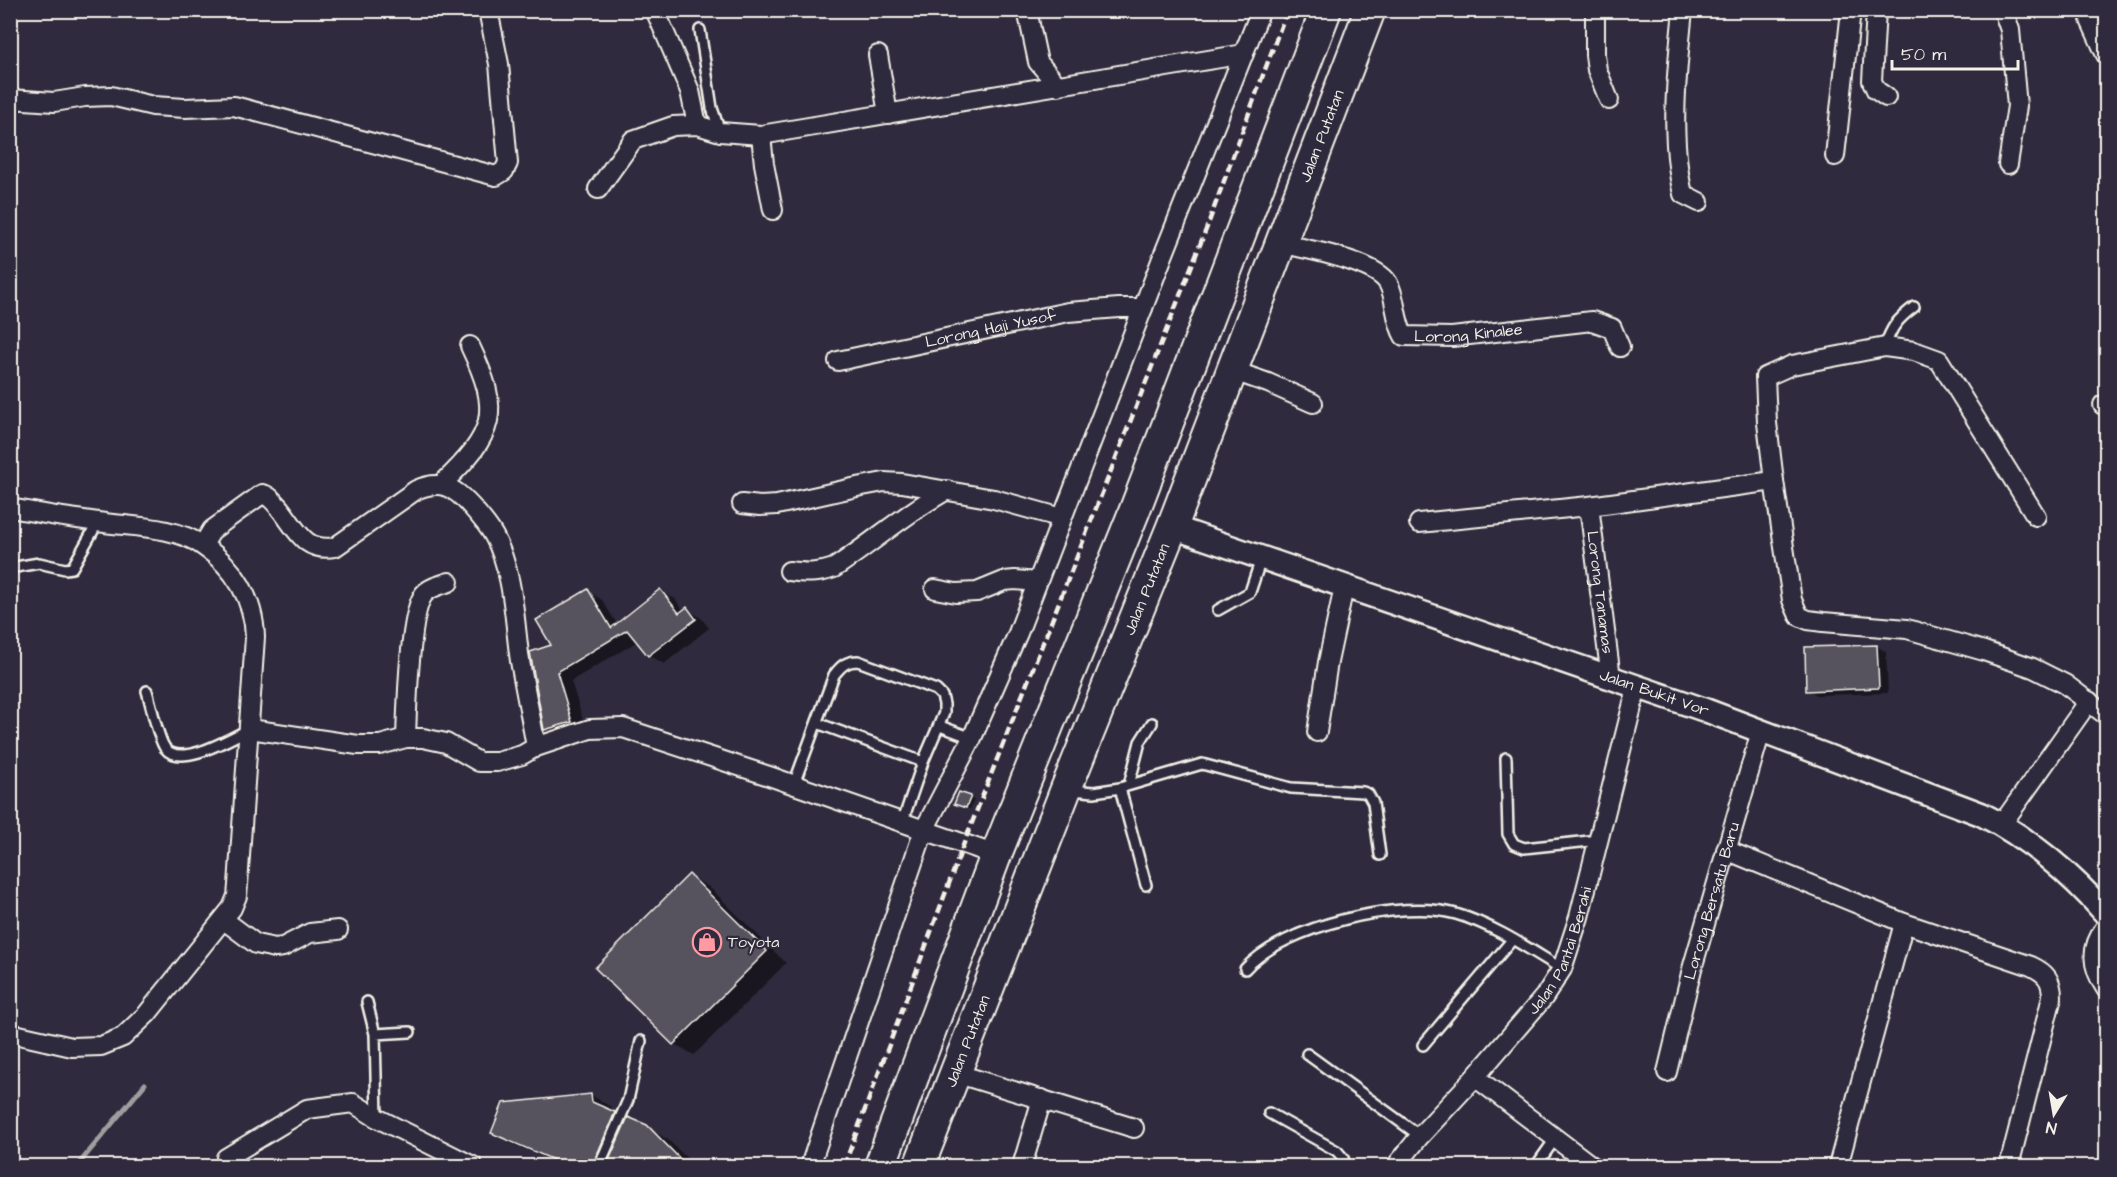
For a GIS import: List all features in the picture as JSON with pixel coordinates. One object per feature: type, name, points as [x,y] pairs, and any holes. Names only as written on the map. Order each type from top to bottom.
[{"type":"highway","points":[[879,1167],[996,855],[1140,497],[1326,10]]},
{"type":"highway","name":"Jalan Putatan","points":[[919,1167],[1066,789],[1175,518],[1370,10]]},
{"type":"highway","points":[[1140,497],[1175,518]]},
{"type":"highway","points":[[965,937],[1003,950]]},
{"type":"street","points":[[10,99],[54,102],[111,96],[153,106],[184,108],[234,106],[496,176],[504,171],[508,163],[499,64],[488,10]]},
{"type":"street","points":[[655,10],[690,91],[697,125]]},
{"type":"street","points":[[1027,10],[1038,62],[1058,86]]},
{"type":"street","points":[[810,1167],[924,830],[972,738],[1018,633],[1261,10]]},
{"type":"street","points":[[1594,10],[1596,62],[1609,100]]},
{"type":"street","points":[[1683,10],[1678,57],[1675,141],[1683,194],[1699,202]]},
{"type":"street","points":[[1835,156],[1851,10]]},
{"type":"street","points":[[1876,10],[1872,81],[1876,90],[1886,97]]},
{"type":"street","points":[[2003,10],[2010,30],[2017,106],[2008,164]]},
{"type":"street","points":[[2090,20],[2106,54]]},
{"type":"street","points":[[598,189],[633,140],[673,126],[697,125],[720,132],[761,135],[1244,54]]},
{"type":"street","points":[[878,55],[888,114]]},
{"type":"street","points":[[761,135],[773,210]]},
{"type":"street","name":"Lorong Kinalee","points":[[1280,243],[1344,258],[1382,275],[1389,285],[1398,326],[1404,336],[1452,337],[1592,321],[1612,328],[1620,347]]},
{"type":"street","name":"Lorong Haji Yusof","points":[[838,361],[1068,312],[1143,308]]},
{"type":"street","points":[[442,484],[478,443],[489,416],[489,394],[470,346]]},
{"type":"street","points":[[2036,516],[1938,360],[1914,351],[1885,347],[1792,365],[1765,378],[1767,423],[1774,481],[1792,600],[1799,616],[1823,622],[1907,629],[2033,668],[2066,684],[2106,716]]},
{"type":"street","points":[[1231,370],[1313,403]]},
{"type":"street","points":[[1419,523],[1589,506],[1774,481]]},
{"type":"street","points":[[742,504],[777,505],[884,482],[994,499],[1062,518]]},
{"type":"street","points":[[203,545],[212,530],[262,494],[267,495],[276,504],[305,542],[314,548],[325,549],[335,547],[416,490],[430,484],[442,484],[464,498],[486,524],[499,547],[509,583],[520,662],[536,747]]},
{"type":"street","points":[[789,571],[811,574],[834,568],[930,499],[947,490]]},
{"type":"street","name":"Lorong Tanamas","points":[[1589,506],[1611,678]]},
{"type":"street","points":[[10,508],[157,530],[203,545],[230,571],[240,585],[250,604],[254,618],[255,637],[237,896],[224,920],[147,1014],[123,1037],[101,1046],[72,1047],[10,1033]]},
{"type":"street","name":"Jalan Bukit Vor","points":[[1175,518],[1262,559],[1637,687],[1982,814],[2002,824],[2058,867],[2106,914]]},
{"type":"street","points":[[935,589],[956,593],[977,592],[1004,581],[1037,582]]},
{"type":"street","points":[[406,738],[410,662],[414,626],[420,601],[425,592],[449,582]]},
{"type":"street","points":[[1317,732],[1328,662],[1344,587]]},
{"type":"street","name":"Jalan Pantai Berahi","points":[[1396,1167],[1420,1136],[1544,997],[1563,969],[1574,936],[1637,687]]},
{"type":"street","points":[[2002,824],[2089,701]]},
{"type":"street","points":[[250,729],[358,745],[380,745],[406,738],[423,738],[446,743],[479,762],[510,759],[536,747],[591,729],[623,728],[794,784],[996,855]]},
{"type":"street","name":"Lorong Bersatu Baru","points":[[1667,1072],[1692,969],[1761,731]]},
{"type":"street","points":[[1726,850],[1904,923],[2031,966],[2049,979],[2052,997],[2008,1167]]},
{"type":"street","points":[[224,920],[256,944],[275,948],[290,944],[310,933],[338,930]]},
{"type":"street","points":[[1838,1167],[1904,923]]},
{"type":"street","points":[[2106,926],[2098,937],[2094,952],[2096,968],[2106,989]]},
{"type":"street","points":[[955,1072],[1134,1128]]},
{"type":"street","points":[[1475,1077],[1592,1167]]},
{"type":"street","points":[[1022,1167],[1042,1099]]},
{"type":"street","points":[[221,1164],[307,1109],[353,1103],[377,1118],[473,1167]]},
{"type":"lane","points":[[700,30],[712,108],[720,132]]},
{"type":"lane","points":[[1885,347],[1890,332],[1914,307]]},
{"type":"lane","points":[[10,568],[39,563],[65,569],[72,568],[98,522]]},
{"type":"lane","points":[[1218,610],[1250,592],[1262,559]]},
{"type":"lane","points":[[794,784],[834,675],[841,666],[849,661],[858,661],[936,690],[942,696],[944,704],[940,726],[923,762],[902,823]]},
{"type":"lane","points":[[147,691],[164,747],[176,755],[191,755],[250,729]]},
{"type":"lane","points":[[817,723],[923,762]]},
{"type":"lane","points":[[1146,885],[1125,787],[1140,742],[1152,723]]},
{"type":"lane","points":[[940,726],[972,738]]},
{"type":"lane","points":[[1506,758],[1508,834],[1514,844],[1524,848],[1599,840]]},
{"type":"lane","points":[[1066,789],[1094,792],[1125,787],[1203,764],[1291,788],[1363,792],[1368,794],[1373,803],[1380,855]]},
{"type":"lane","points":[[1245,969],[1264,953],[1290,938],[1354,917],[1400,910],[1435,909],[1454,913],[1486,926],[1563,969]]},
{"type":"lane","points":[[1423,1045],[1512,940]]},
{"type":"lane","points":[[367,1002],[375,1034],[377,1118]]},
{"type":"lane","points":[[375,1034],[410,1032]]},
{"type":"lane","points":[[599,1167],[628,1100],[641,1041]]},
{"type":"lane","points":[[1307,1054],[1420,1136]]},
{"type":"lane","points":[[1269,1113],[1337,1151],[1343,1158],[1345,1167]]},
{"type":"lane","points":[[1536,1167],[1556,1138]]},
{"type":"building","points":[[588,589],[611,628],[660,589],[679,613],[687,607],[696,619],[648,656],[627,630],[557,672],[572,722],[544,730],[530,652],[551,645],[536,620]]},
{"type":"building","points":[[1877,645],[1879,688],[1806,691],[1805,647]]},
{"type":"building","points":[[959,792],[971,796],[966,808],[954,804]]},
{"type":"building","points":[[689,874],[767,951],[673,1045],[595,968]]},
{"type":"building","points":[[591,1094],[592,1102],[615,1112],[592,1167],[570,1167],[491,1133],[503,1103]]},
{"type":"building","points":[[628,1117],[647,1125],[688,1167],[606,1167]]},
{"type":"waterway","points":[[77,1166],[145,1084]]},
{"type":"railway","points":[[844,1166],[964,843],[1207,227],[1287,10]]},
{"type":"place","name":"Toyota","points":[[707,942]]}]
